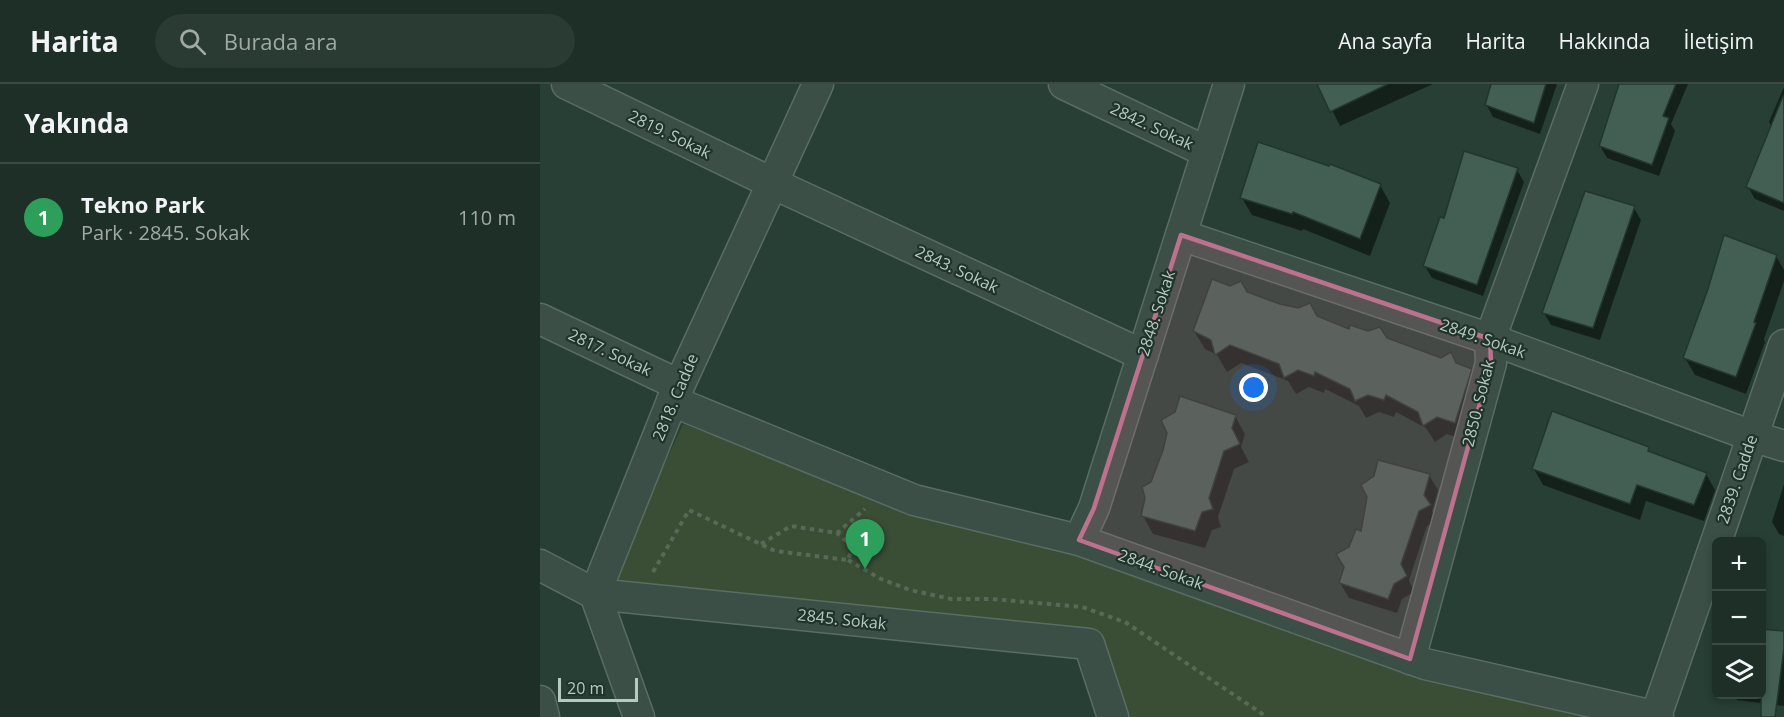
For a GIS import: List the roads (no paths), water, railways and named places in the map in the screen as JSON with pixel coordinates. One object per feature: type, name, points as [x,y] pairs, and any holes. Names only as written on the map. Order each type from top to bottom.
[{"type":"street","name":"2819. Sokak","points":[[567,84],[772,183]]},
{"type":"street","name":"2818. Cadde","points":[[595,594],[676,393],[818,84]]},
{"type":"street","name":"2842. Sokak","points":[[1064,84],[1207,152]]},
{"type":"street","name":"2848. Sokak","points":[[1079,540],[1094,508],[1229,84]]},
{"type":"street","name":"2850. Sokak","points":[[1410,658],[1491,363],[1490,339],[1583,84]]},
{"type":"street","name":"2843. Sokak","points":[[772,183],[1143,355]]},
{"type":"street","name":"2849. Sokak","points":[[1181,235],[1490,339],[1784,446]]},
{"type":"street","name":"2817. Sokak","points":[[540,319],[676,393]]},
{"type":"street","name":"2839. Cadde","points":[[1657,717],[1784,345]]},
{"type":"street","name":"2844. Sokak","points":[[676,393],[914,500],[1079,540],[1425,664],[1657,717]]},
{"type":"street","points":[[540,565],[595,594],[639,717]]},
{"type":"street","name":"2845. Sokak","points":[[595,594],[1089,644],[1113,717]]},
{"type":"street","points":[[540,701],[544,717]]},
{"type":"place","name":"Tekno Park","points":[[865,569]]}]
